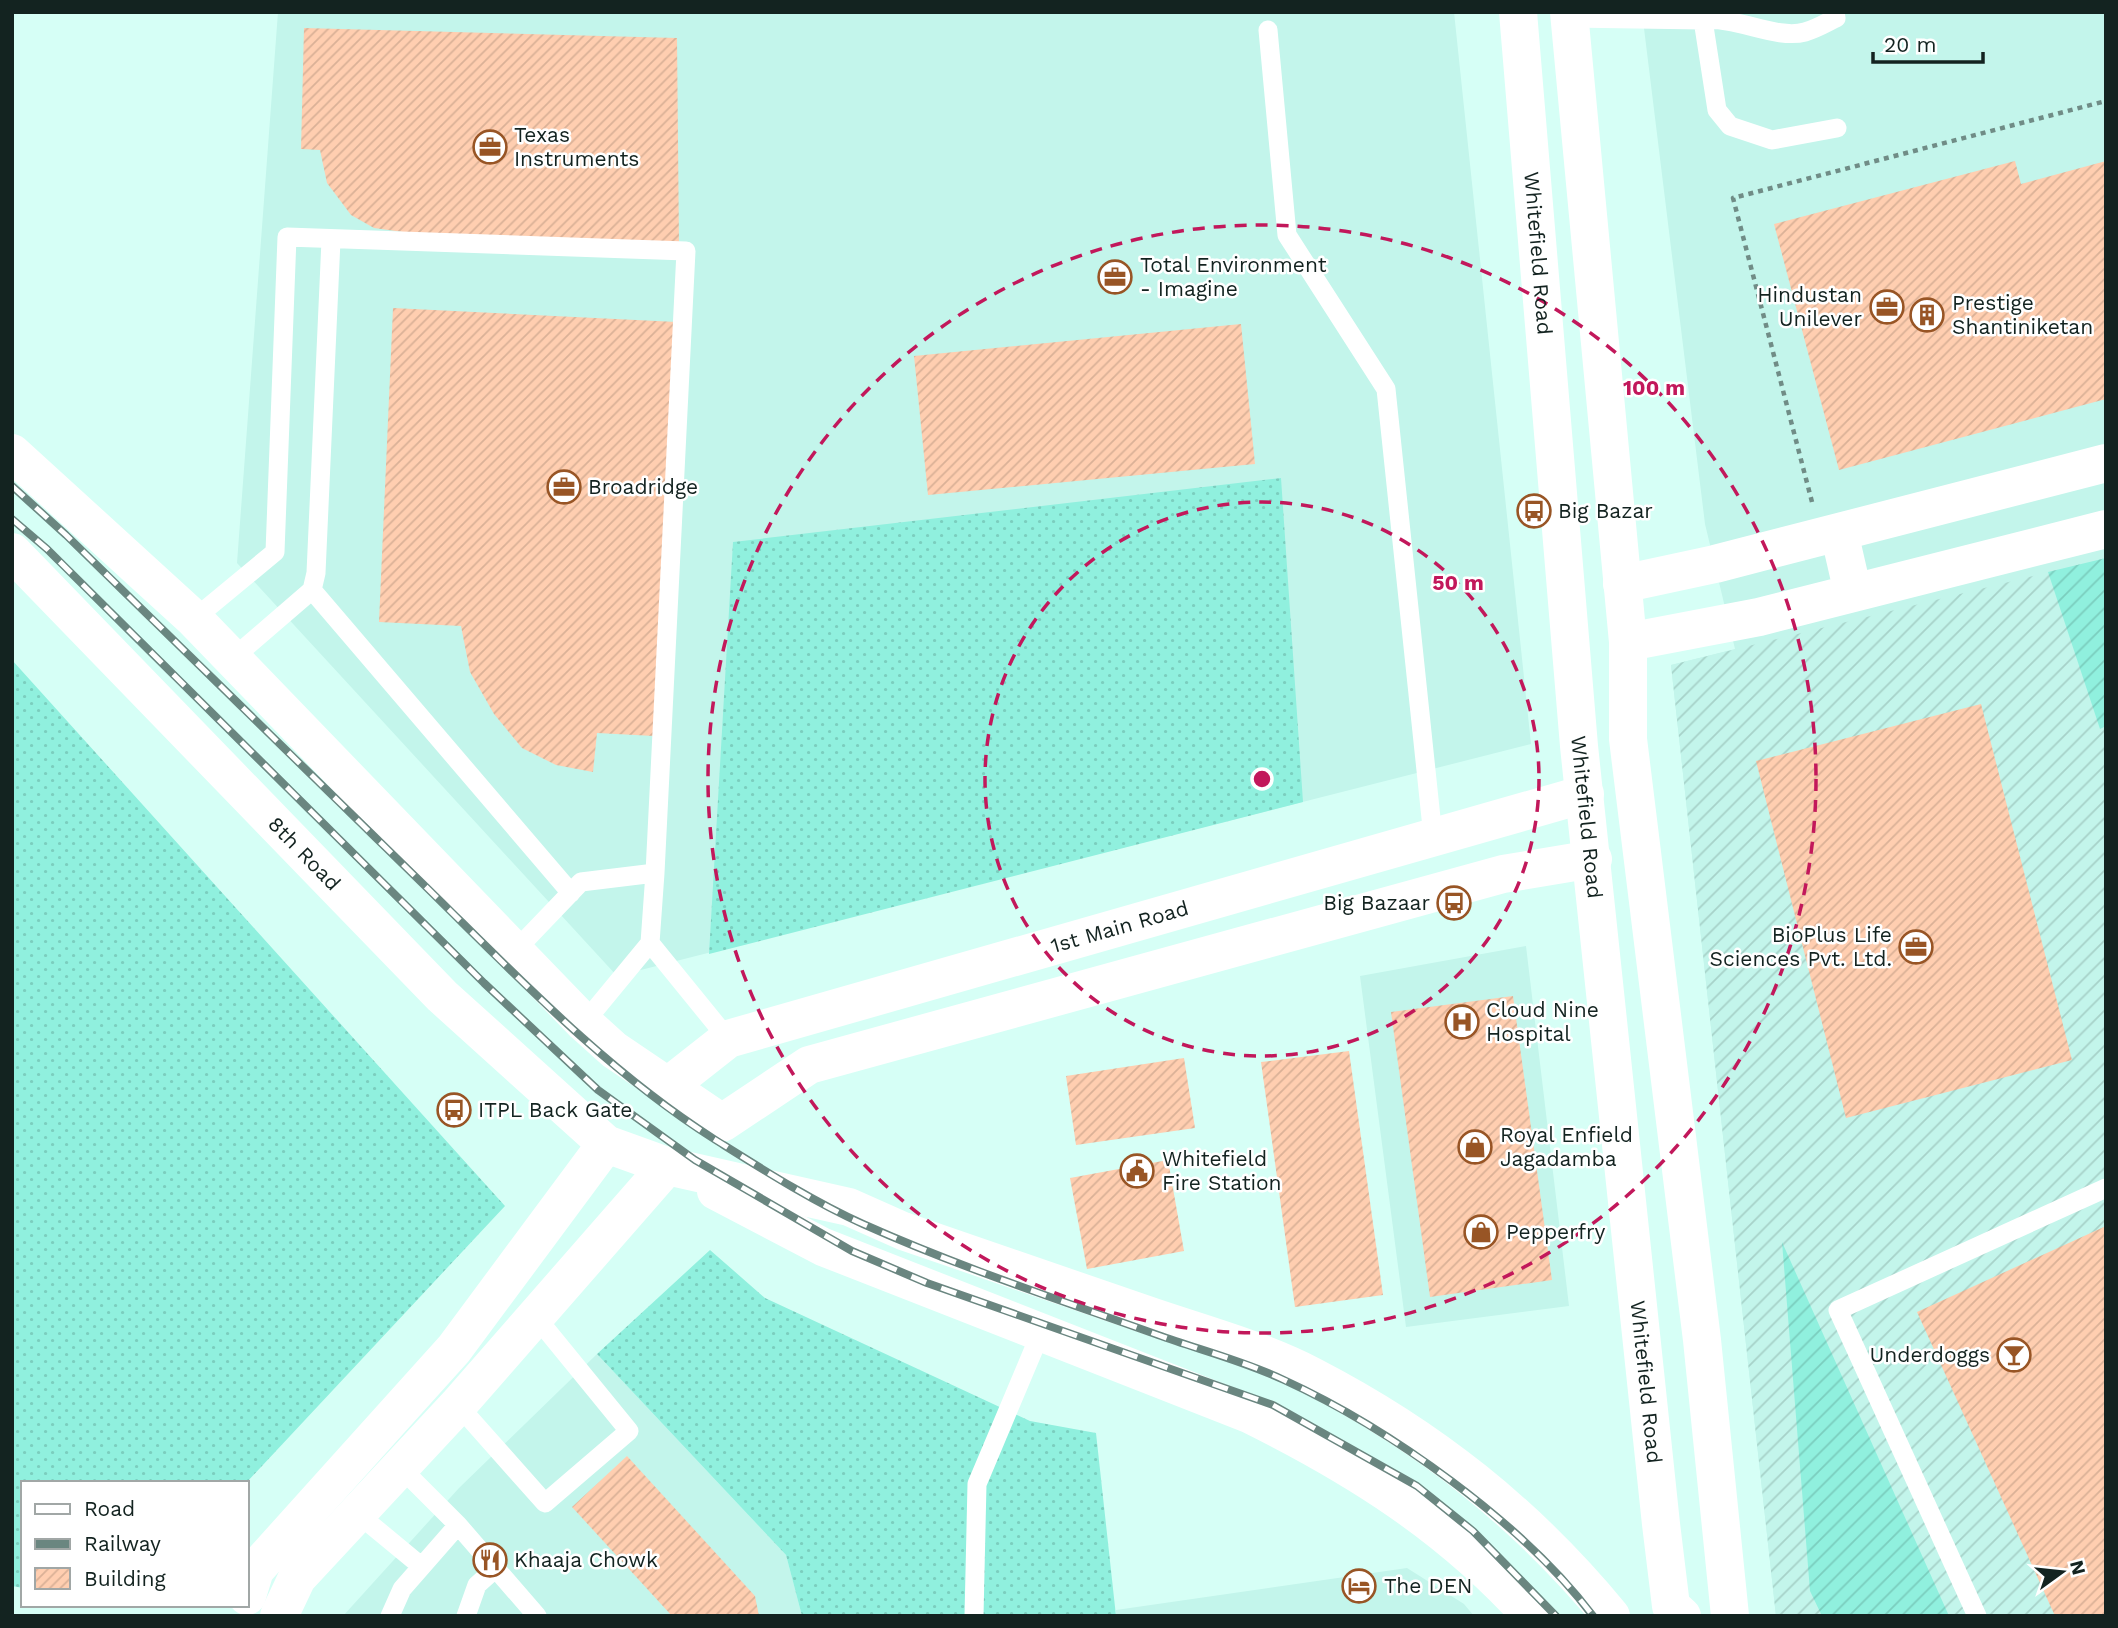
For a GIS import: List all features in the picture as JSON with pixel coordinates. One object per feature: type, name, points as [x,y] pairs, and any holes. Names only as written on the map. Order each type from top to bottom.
[{"type":"main road","name":"Whitefield Road","points":[[1518,12],[1585,794],[1671,1606],[1682,1616]]},
{"type":"main road","points":[[1569,15],[1628,642],[1628,740],[1702,1340],[1730,1616]]},
{"type":"main road","points":[[12,453],[194,619],[513,953],[584,1023],[614,1050],[722,1123],[809,1065],[1503,874],[1593,859]]},
{"type":"main road","points":[[1622,584],[1715,564],[1832,516],[2106,463]]},
{"type":"main road","points":[[1832,516],[1853,593]]},
{"type":"main road","points":[[1628,642],[1729,624],[2106,529]]},
{"type":"main road","name":"8th Road","points":[[12,552],[442,996],[606,1144]]},
{"type":"main road","name":"1st Main Road","points":[[667,1087],[728,1039],[1585,794]]},
{"type":"main road","points":[[248,1592],[254,1570],[454,1349],[606,1144],[667,1166],[849,1207],[903,1231],[1248,1349],[1310,1375],[1392,1420],[1471,1475],[1535,1533],[1611,1616]]},
{"type":"main road","points":[[279,1616],[297,1578],[458,1405],[667,1166]]},
{"type":"main road","points":[[667,1166],[823,1247],[1249,1415],[1361,1474],[1431,1521],[1531,1616]]},
{"type":"lane","points":[[1569,15],[1703,20],[1721,18],[1787,33],[1804,32],[1842,14]]},
{"type":"lane","points":[[1703,20],[1717,110],[1730,125],[1772,140],[1837,128]]},
{"type":"lane","points":[[1268,30],[1287,235],[1386,389],[1433,837]]},
{"type":"lane","points":[[194,619],[275,552],[287,236],[331,240],[686,251],[650,943],[584,1023]]},
{"type":"lane","points":[[232,659],[312,590],[316,573],[331,240]]},
{"type":"lane","points":[[312,590],[572,892]]},
{"type":"lane","points":[[513,953],[581,882],[655,873]]},
{"type":"lane","points":[[650,943],[728,1039]]},
{"type":"lane","points":[[1977,1616],[1838,1310],[2106,1188]]},
{"type":"lane","points":[[458,1405],[545,1503],[629,1431],[536,1317]]},
{"type":"lane","points":[[974,1616],[977,1484],[1041,1332]]},
{"type":"lane","points":[[401,1468],[458,1525],[537,1616]]},
{"type":"lane","points":[[327,1488],[421,1566]]},
{"type":"lane","points":[[390,1616],[402,1589],[458,1525]]},
{"type":"lane","points":[[466,1616],[477,1585],[496,1569]]},
{"type":"path","points":[[1832,516],[1812,504],[1733,198],[2106,101]]},
{"type":"shaded area","name":"Total Environment - Imagine","points":[[278,12],[1454,12],[1531,744],[617,976],[237,563]]},
{"type":"shaded area","points":[[1642,12],[2106,12],[2106,1616],[1776,1616],[1671,665],[1735,649],[1705,524]]},
{"type":"shaded area","points":[[2106,558],[2106,1616],[1776,1616],[1671,665]]},
{"type":"shaded area","points":[[1526,946],[1569,1306],[1406,1327],[1360,976]]},
{"type":"shaded area","points":[[597,1354],[786,1555],[802,1616],[343,1616],[459,1488]]},
{"type":"shaded area","name":"The DEN","points":[[1407,1568],[1464,1604],[1474,1616],[1116,1616],[1116,1610]]},
{"type":"green space","points":[[1281,478],[1303,802],[709,954],[733,542]]},
{"type":"green space","points":[[2106,558],[2106,726],[2100,729],[2048,572]]},
{"type":"green space","points":[[12,660],[505,1206],[248,1481],[21,1481],[21,1588],[12,1586]]},
{"type":"green space","points":[[1782,1242],[1949,1616],[1822,1616],[1810,1591]]},
{"type":"green space","points":[[710,1250],[765,1298],[1030,1421],[1096,1433],[1116,1616],[802,1616],[786,1555],[597,1354]]},
{"type":"building","points":[[304,28],[677,38],[679,246],[403,232],[374,228],[351,215],[327,183],[320,150],[301,149]]},
{"type":"building","name":"Prestige Shantiniketan","points":[[2015,161],[2021,184],[2106,161],[2106,399],[1839,470],[1774,224]]},
{"type":"building","points":[[393,308],[677,322],[654,736],[597,733],[593,772],[556,765],[522,748],[494,714],[470,672],[461,626],[379,622]]},
{"type":"building","points":[[1241,324],[1255,464],[928,495],[914,356]]},
{"type":"building","points":[[1981,704],[2072,1060],[1846,1118],[1756,761]]},
{"type":"building","points":[[1513,996],[1552,1280],[1430,1297],[1391,1012]]},
{"type":"building","points":[[1349,1051],[1383,1295],[1295,1307],[1261,1062]]},
{"type":"building","points":[[1184,1058],[1195,1128],[1076,1145],[1066,1076]]},
{"type":"building","points":[[1168,1160],[1184,1251],[1087,1269],[1070,1178]]},
{"type":"building","points":[[2106,1226],[2106,1616],[2055,1616],[1917,1312]]},
{"type":"building","points":[[627,1456],[755,1596],[759,1616],[672,1616],[572,1507]]},
{"type":"railway","points":[[12,486],[66,535],[526,985],[597,1051],[674,1112],[787,1184],[863,1224],[936,1255],[1253,1367],[1325,1400],[1409,1451],[1492,1513],[1564,1581],[1593,1616]]},
{"type":"railway","points":[[12,519],[47,549],[484,983],[598,1090],[695,1160],[852,1251],[927,1283],[1273,1405],[1417,1486],[1473,1531],[1556,1616]]},
{"type":"place","name":"Texas Instruments","points":[[490,147]]},
{"type":"place","name":"Total Environment - Imagine","points":[[1115,277]]},
{"type":"place","name":"Hindustan Unilever","points":[[1887,307]]},
{"type":"place","name":"Prestige Shantiniketan","points":[[1927,315]]},
{"type":"place","name":"Broadridge","points":[[564,487]]},
{"type":"place","name":"Big Bazar","points":[[1534,511]]},
{"type":"place","name":"Big Bazaar","points":[[1454,903]]},
{"type":"place","name":"BioPlus Life Sciences Pvt. Ltd.","points":[[1916,947]]},
{"type":"place","name":"Cloud Nine Hospital","points":[[1462,1022]]},
{"type":"place","name":"ITPL Back Gate","points":[[454,1110]]},
{"type":"place","name":"Royal Enfield Jagadamba","points":[[1475,1147]]},
{"type":"place","name":"Whitefield Fire Station","points":[[1137,1171]]},
{"type":"place","name":"Pepperfry","points":[[1481,1232]]},
{"type":"place","name":"Underdoggs","points":[[2014,1355]]},
{"type":"place","name":"Khaaja Chowk","points":[[490,1560]]},
{"type":"place","name":"The DEN","points":[[1359,1586]]}]
